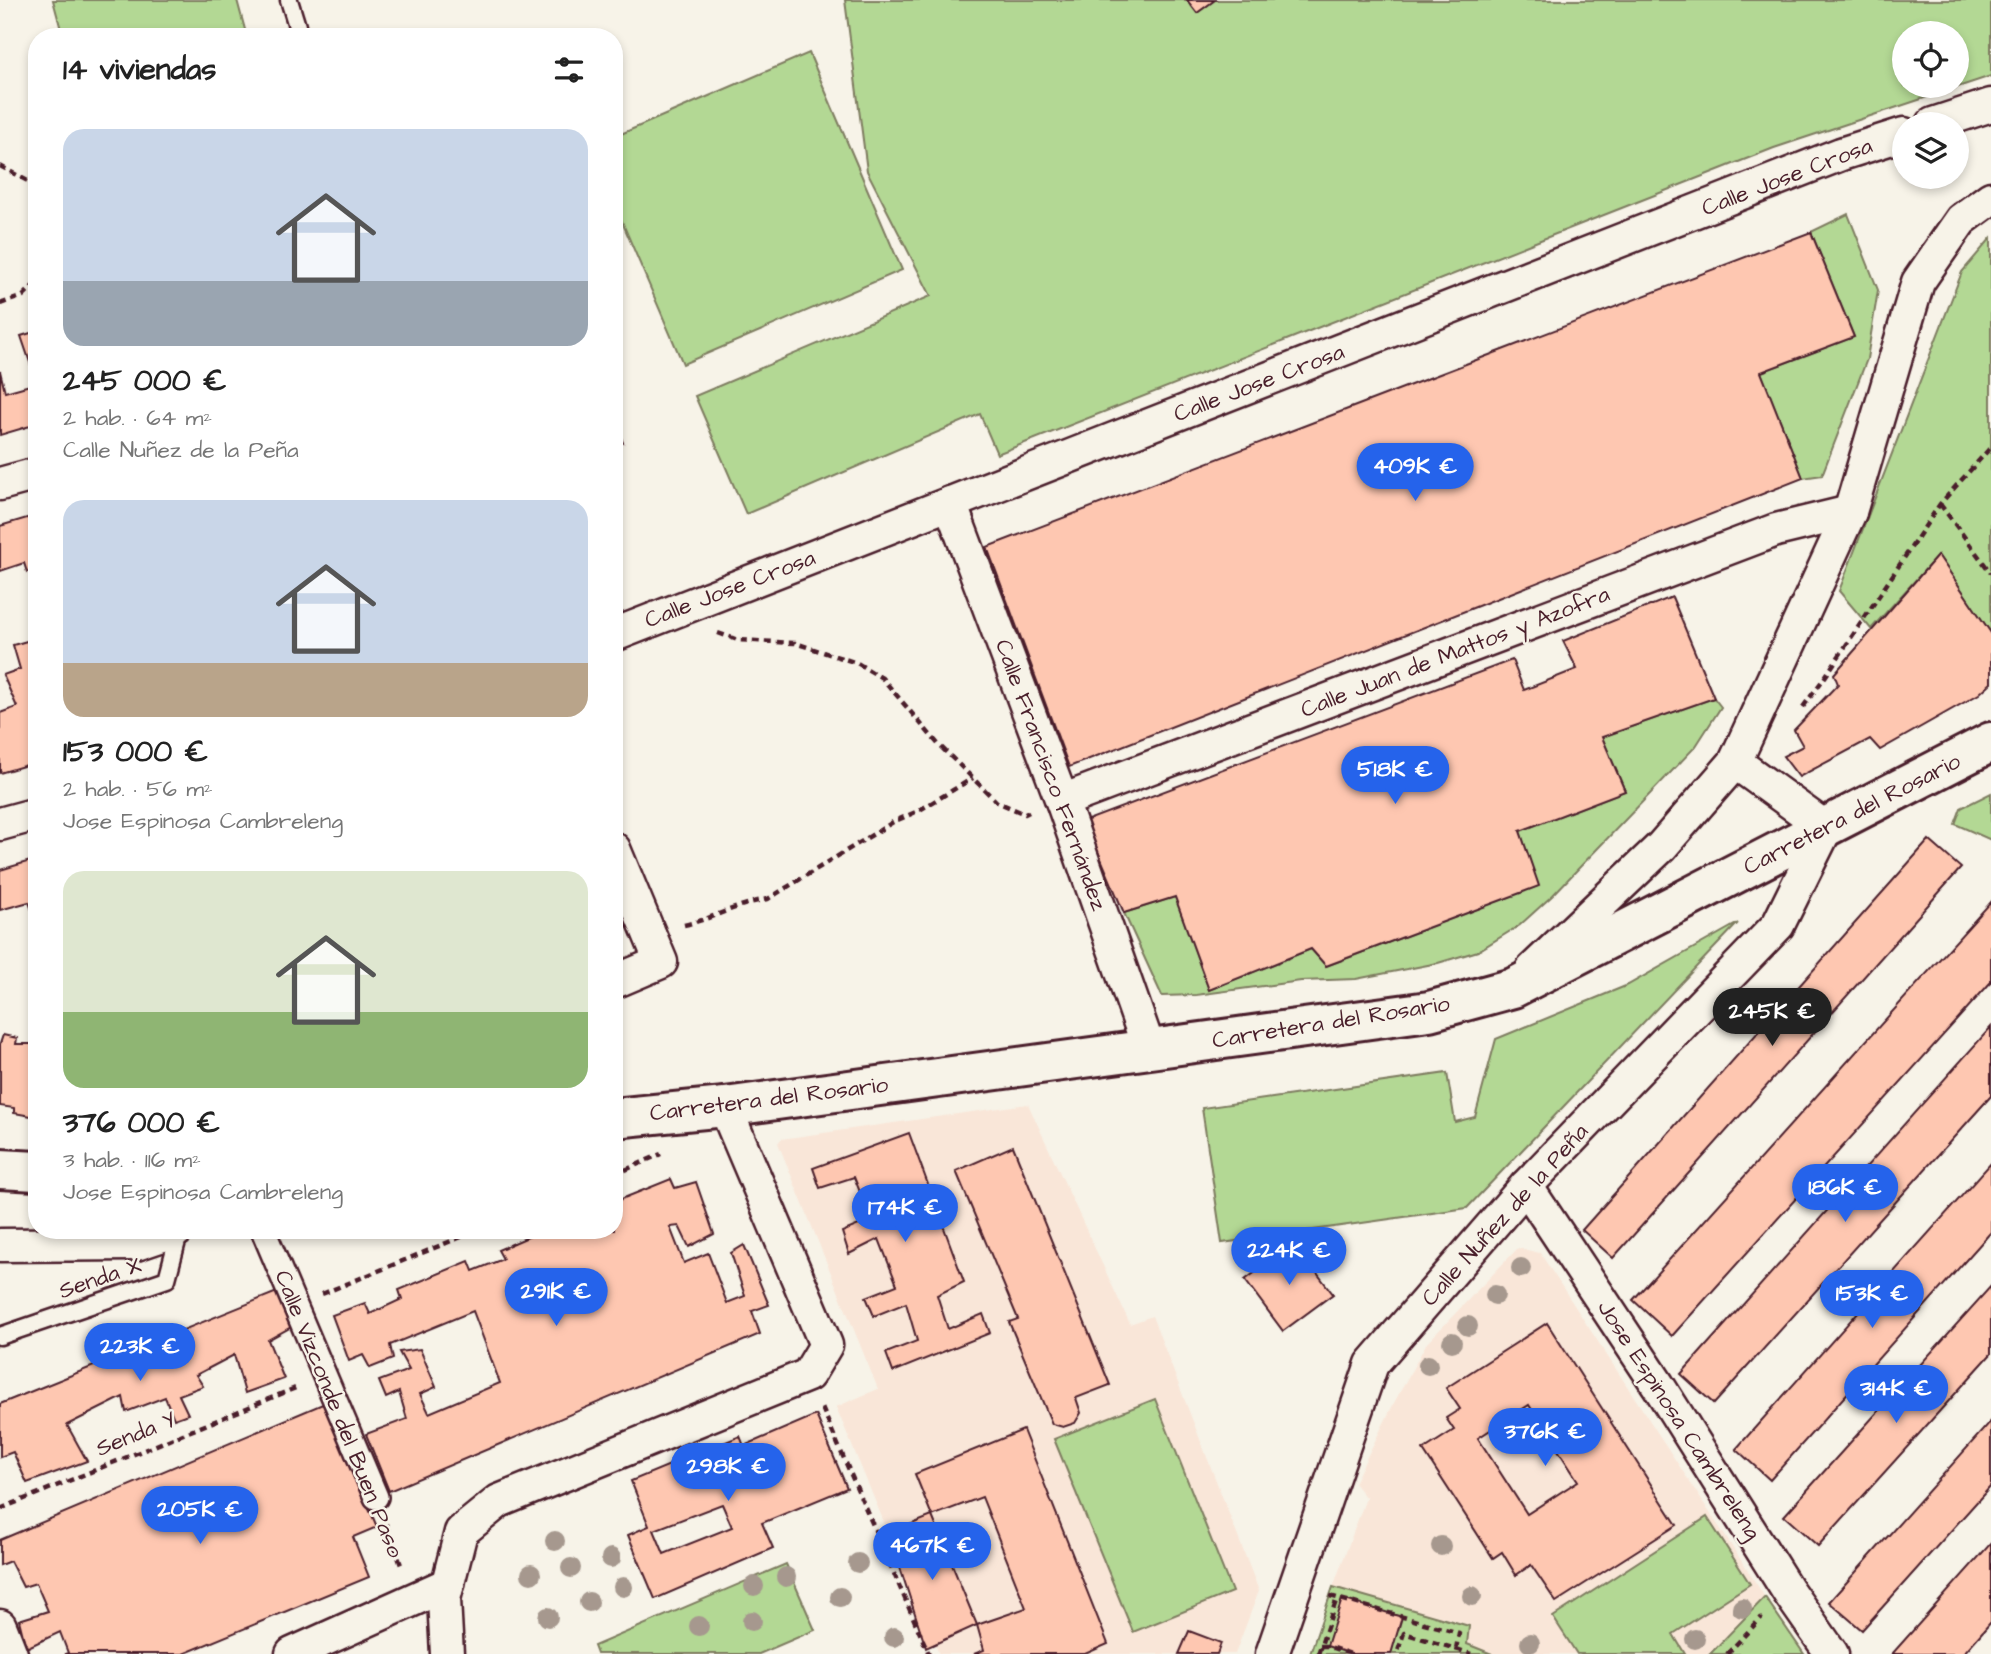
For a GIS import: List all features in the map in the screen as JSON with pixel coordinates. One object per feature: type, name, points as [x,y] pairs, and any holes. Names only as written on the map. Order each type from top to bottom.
[{"type":"main road","name":"Carretera del Rosario","points":[[623,1117],[725,1107],[1429,1011],[1513,988],[1991,742]]},
{"type":"main road","points":[[0,1169],[28,1171]]},
{"type":"street","points":[[1969,113],[1991,106]]},
{"type":"street","name":"Calle Jose Crosa","points":[[623,632],[1841,154],[1892,138]]},
{"type":"street","points":[[1513,988],[1662,846],[1735,762],[1850,512],[1917,282],[1961,220],[1991,198]]},
{"type":"street","points":[[0,484],[28,476]]},
{"type":"street","name":"Calle Francisco Fernández","points":[[950,503],[1062,801],[1149,1049]]},
{"type":"street","name":"Calle Juan de Mattos y Azofra","points":[[1062,801],[1776,530],[1850,512]]},
{"type":"street","points":[[1735,762],[1826,828]]},
{"type":"street","points":[[0,824],[28,816]]},
{"type":"street","name":"Calle Nuñez de la Peña","points":[[1272,1654],[1372,1364],[1526,1186],[1778,925],[1826,828]]},
{"type":"street","points":[[623,871],[655,948],[623,975]]},
{"type":"street","points":[[447,1654],[444,1599],[461,1532],[499,1501],[808,1375],[826,1345],[725,1107]]},
{"type":"street","name":"Jose Espinosa Cambreleng","points":[[1526,1186],[1658,1385],[1787,1591],[1832,1654]]},
{"type":"street","points":[[0,1245],[136,1244],[151,1239]]},
{"type":"street","name":"Calle Vizconde del Buen Paso","points":[[267,1239],[376,1497]]},
{"type":"street","points":[[292,1654],[448,1584]]},
{"type":"street","points":[[0,1626],[12,1654]]},
{"type":"lane","points":[[289,0],[296,28]]},
{"type":"lane","name":"Senda X","points":[[0,1336],[167,1279],[177,1239]]},
{"type":"path","points":[[0,166],[28,181]]},
{"type":"path","points":[[0,304],[23,296],[28,291]]},
{"type":"path","points":[[1796,716],[1940,504],[1991,447]]},
{"type":"path","points":[[1940,504],[1991,573]]},
{"type":"path","points":[[686,607],[705,629],[738,640],[795,643],[858,663],[882,678],[938,744],[997,802],[1025,814],[1062,801]]},
{"type":"path","points":[[655,948],[705,920],[745,903],[768,899],[893,821],[918,811],[972,778]]},
{"type":"path","points":[[295,1305],[456,1239]]},
{"type":"path","points":[[808,1375],[929,1654]]},
{"type":"path","name":"Senda Y","points":[[0,1509],[325,1376]]},
{"type":"path","name":"Calle Vizconde del Buen Paso","points":[[376,1497],[414,1599]]},
{"type":"path","points":[[1295,1586],[1459,1633],[1456,1649]]},
{"type":"path","points":[[1318,1654],[1336,1598]]},
{"type":"path","points":[[1727,1654],[1768,1611]]},
{"type":"path","points":[[1397,1654],[1404,1633],[1471,1654]]},
{"type":"path","points":[[1320,1646],[1351,1654]]},
{"type":"shaded area","points":[[1028,1104],[1130,1324],[1152,1316],[1259,1591],[1235,1654],[939,1654],[836,1407],[878,1389],[778,1143],[781,1139]]},
{"type":"shaded area","points":[[1518,1248],[1540,1253],[1765,1597],[1710,1654],[1492,1654],[1467,1644],[1469,1626],[1333,1587],[1366,1498],[1354,1483],[1426,1344]]},
{"type":"green space","points":[[53,0],[237,0],[245,28],[61,28]]},
{"type":"green space","points":[[845,0],[1991,0],[1991,76],[1969,83],[1969,21],[1892,21],[1892,98],[1925,98],[1774,148],[997,454],[980,414],[746,514],[695,396],[931,296],[867,171]]},
{"type":"green space","points":[[809,53],[902,270],[683,364],[623,224],[623,133]]},
{"type":"green space","points":[[1848,214],[1878,290],[1867,359],[1822,475],[1803,478],[1761,372],[1854,337],[1811,232]]},
{"type":"green space","points":[[1991,238],[1991,633],[1938,555],[1871,629],[1839,591],[1962,272]]},
{"type":"green space","points":[[1714,698],[1721,707],[1696,746],[1553,895],[1520,925],[1478,951],[1438,963],[1356,979],[1301,981],[1196,995],[1162,996],[1124,913],[1175,897],[1209,990],[1311,949],[1326,966],[1538,886],[1520,831],[1625,791],[1602,737]]},
{"type":"green space","points":[[1991,793],[1991,840],[1955,824],[1961,808]]},
{"type":"green space","points":[[1738,923],[1467,1208],[1222,1243],[1202,1108],[1447,1073],[1455,1122],[1475,1117],[1496,1039],[1628,985]]},
{"type":"green space","points":[[1155,1399],[1232,1592],[1133,1632],[1054,1439]]},
{"type":"green space","points":[[1707,1517],[1750,1584],[1673,1634],[1685,1654],[1577,1654],[1553,1617]]},
{"type":"green space","points":[[786,1564],[815,1630],[759,1654],[597,1654],[594,1646]]},
{"type":"green space","points":[[1333,1587],[1469,1626],[1467,1644],[1492,1654],[1310,1654]]},
{"type":"green space","points":[[1765,1597],[1804,1654],[1710,1654]]},
{"type":"building","points":[[1187,0],[1215,0],[1197,13]]},
{"type":"building","points":[[1811,232],[1854,337],[1761,372],[1803,478],[1069,767],[987,547]]},
{"type":"building","points":[[28,334],[28,357],[21,336]]},
{"type":"building","points":[[0,371],[5,392],[28,386],[28,427],[0,435]]},
{"type":"building","points":[[28,518],[28,572],[24,563],[0,571],[0,526]]},
{"type":"building","points":[[1938,555],[1991,633],[1991,683],[1979,694],[1880,750],[1870,739],[1799,777],[1783,756],[1803,746],[1794,730],[1838,684],[1834,674]]},
{"type":"building","points":[[1672,597],[1714,698],[1602,737],[1625,791],[1520,831],[1539,886],[1326,966],[1311,949],[1209,990],[1175,897],[1124,913],[1085,821],[1512,660],[1524,690],[1577,669],[1563,641]]},
{"type":"building","points":[[28,641],[28,765],[0,773],[0,713],[17,707],[3,675],[20,669],[13,645]]},
{"type":"building","points":[[1929,840],[1961,868],[1613,1258],[1582,1230]]},
{"type":"building","points":[[28,862],[28,902],[0,910],[0,870]]},
{"type":"building","points":[[1991,902],[1991,982],[1672,1336],[1633,1300]]},
{"type":"building","points":[[1991,1027],[1991,1096],[1714,1404],[1681,1374]]},
{"type":"building","points":[[3,1035],[17,1038],[16,1044],[28,1044],[28,1115],[14,1113],[14,1108],[0,1106],[0,1044]]},
{"type":"building","points":[[909,1133],[964,1282],[937,1295],[948,1329],[983,1314],[990,1333],[893,1372],[886,1353],[917,1341],[906,1303],[874,1316],[866,1297],[897,1285],[879,1239],[849,1254],[842,1232],[871,1220],[854,1177],[820,1188],[813,1168]]},
{"type":"building","points":[[1013,1146],[1110,1385],[1076,1398],[1081,1413],[1075,1423],[1063,1427],[1052,1424],[1009,1322],[1018,1319],[956,1171]]},
{"type":"building","points":[[1991,1163],[1991,1232],[1770,1480],[1736,1449]]},
{"type":"building","points":[[671,1179],[675,1188],[696,1182],[714,1234],[689,1247],[679,1226],[670,1227],[684,1263],[708,1253],[727,1303],[745,1296],[731,1253],[744,1245],[769,1305],[752,1311],[760,1334],[389,1491],[366,1434],[407,1419],[399,1392],[386,1398],[379,1381],[409,1370],[399,1352],[420,1349],[436,1387],[420,1394],[429,1413],[500,1383],[473,1311],[390,1345],[393,1359],[370,1368],[363,1355],[349,1361],[332,1315],[365,1303],[370,1314],[402,1299],[399,1290],[469,1261],[473,1271],[503,1259],[498,1250],[523,1239],[623,1239],[623,1198]]},
{"type":"building","points":[[1294,1243],[1333,1294],[1283,1331],[1245,1280]]},
{"type":"building","points":[[1991,1286],[1991,1354],[1818,1546],[1784,1516]]},
{"type":"building","points":[[277,1292],[293,1326],[268,1340],[284,1379],[245,1393],[234,1355],[196,1375],[203,1386],[179,1395],[188,1414],[174,1419],[165,1397],[126,1412],[123,1397],[67,1425],[87,1461],[27,1483],[13,1452],[0,1457],[0,1404]]},
{"type":"building","points":[[1547,1323],[1677,1525],[1556,1602],[1531,1565],[1516,1575],[1502,1552],[1493,1558],[1423,1450],[1454,1430],[1446,1418],[1460,1409],[1446,1388]],"holes":[[[1529,1405],[1578,1481],[1527,1514],[1478,1438]]]},
{"type":"building","points":[[325,1403],[377,1527],[353,1537],[369,1577],[183,1654],[65,1654],[68,1653],[60,1632],[26,1648],[19,1620],[48,1611],[36,1583],[23,1587],[10,1561],[0,1565],[0,1540]]},
{"type":"building","points":[[816,1415],[847,1488],[762,1523],[773,1548],[655,1599],[628,1535],[649,1526],[631,1481],[740,1436],[744,1446]],"holes":[[[722,1504],[732,1527],[664,1554],[654,1530]]]},
{"type":"building","points":[[1991,1421],[1991,1486],[1862,1630],[1829,1602]]},
{"type":"building","points":[[1023,1430],[1108,1644],[1085,1654],[974,1654],[984,1650],[977,1625],[1026,1608],[982,1497],[932,1516],[915,1474]]},
{"type":"building","points":[[932,1516],[977,1625],[926,1648],[889,1533]]},
{"type":"building","points":[[1991,1543],[1991,1622],[1963,1654],[1892,1654]]},
{"type":"building","points":[[1342,1599],[1402,1617],[1391,1654],[1351,1654],[1327,1646]]},
{"type":"building","points":[[1189,1631],[1221,1643],[1217,1654],[1179,1654]]}]
